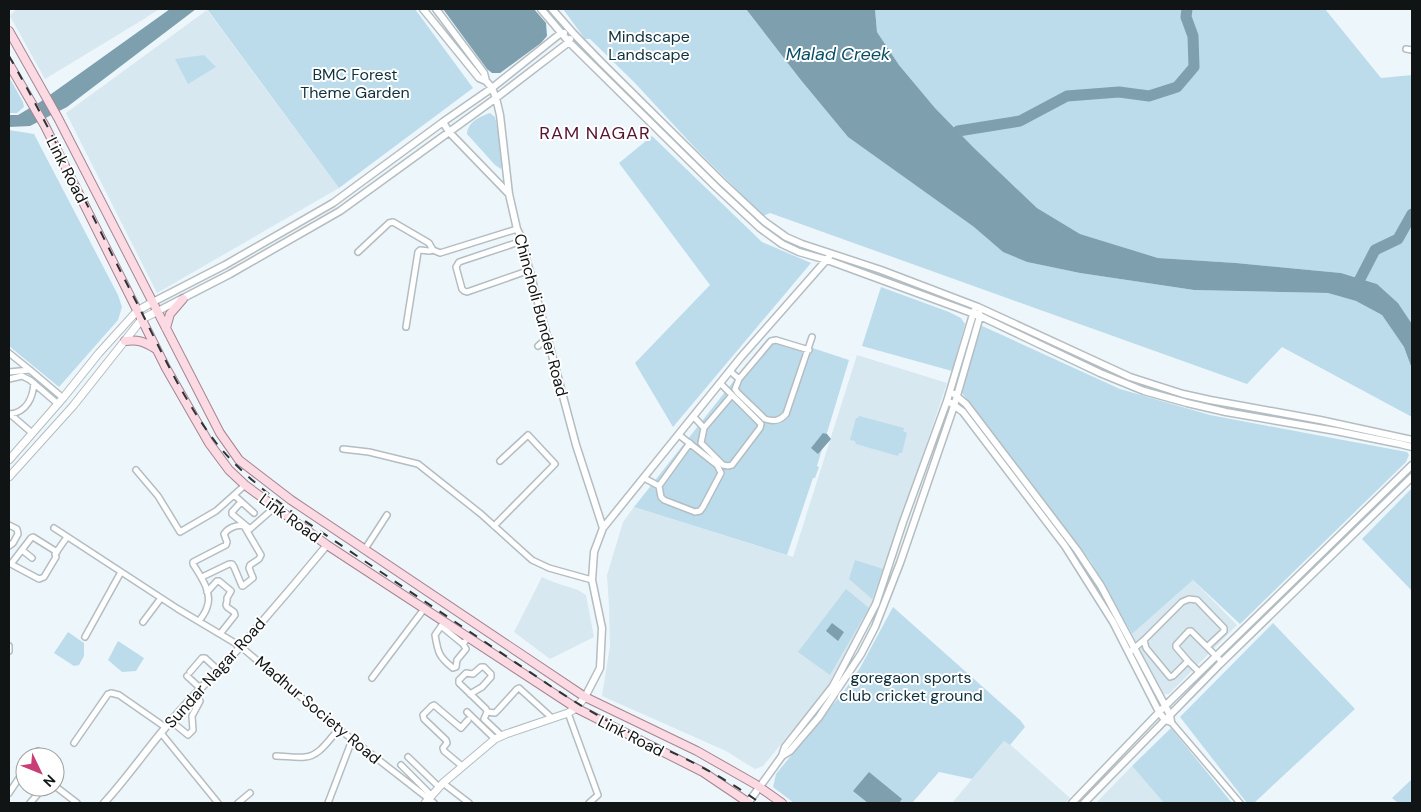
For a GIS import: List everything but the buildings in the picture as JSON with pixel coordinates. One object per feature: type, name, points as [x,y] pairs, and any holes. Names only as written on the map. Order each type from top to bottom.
[{"type":"main road","name":"Link Road","points":[[9,31],[58,118],[220,433],[239,460],[292,500],[584,697],[692,748],[762,788]]},
{"type":"main road","name":"Link Road","points":[[9,64],[45,126],[166,368],[209,444],[229,470],[245,485],[326,545],[424,609],[466,641],[576,708],[703,772],[748,803]]},
{"type":"main road","points":[[166,328],[170,314],[183,299]]},
{"type":"main road","points":[[9,460],[137,311],[153,302]]},
{"type":"main road","points":[[9,477],[74,406],[142,319],[158,312]]},
{"type":"main road","points":[[124,341],[145,341],[156,349]]},
{"type":"main road","points":[[394,589],[405,576]]},
{"type":"main road","points":[[430,800],[441,785],[498,737],[568,713],[576,708],[584,697]]},
{"type":"main road","points":[[762,788],[782,803]]},
{"type":"street","points":[[423,9],[479,78],[486,81]]},
{"type":"street","points":[[436,9],[484,73],[486,81]]},
{"type":"street","points":[[541,9],[569,42],[716,187],[760,228],[782,244],[799,252],[829,257],[881,270],[978,307],[1130,377],[1183,394],[1412,440]]},
{"type":"street","points":[[552,9],[573,33],[721,181],[765,222],[786,236],[829,257],[980,316],[1108,376],[1152,393],[1226,412],[1412,447]]},
{"type":"street","points":[[153,302],[225,265],[334,203],[492,88],[561,33],[573,33]]},
{"type":"street","points":[[158,312],[340,212],[569,42],[573,33]]},
{"type":"street","points":[[1406,49],[1412,50]]},
{"type":"street","name":"Chincholi Bunder Road","points":[[486,81],[492,88],[500,115],[509,194],[517,229],[530,270],[576,445],[603,528]]},
{"type":"street","points":[[443,122],[449,132],[509,194]]},
{"type":"street","points":[[358,252],[389,223],[393,222],[429,243],[433,250]]},
{"type":"street","points":[[406,327],[418,252],[420,250],[433,250],[440,253],[517,229]]},
{"type":"street","points":[[522,241],[459,262],[456,267],[462,289],[467,292],[530,270]]},
{"type":"street","points":[[584,697],[600,668],[602,628],[592,580],[594,552],[603,528],[764,330],[829,257]]},
{"type":"street","points":[[178,290],[183,299]]},
{"type":"street","points":[[748,803],[762,788],[782,756],[785,747],[833,686],[876,604],[903,522],[947,401],[972,313],[978,307]]},
{"type":"street","points":[[782,756],[790,750],[819,717],[861,654],[885,604],[954,406],[980,316],[978,307]]},
{"type":"street","points":[[538,346],[548,337]]},
{"type":"street","points":[[809,350],[776,340],[772,341],[739,380],[735,389],[765,419],[777,421],[782,418],[786,414],[809,350],[812,337]]},
{"type":"street","points":[[9,354],[30,370],[60,401]]},
{"type":"street","points":[[9,372],[30,370]]},
{"type":"street","points":[[730,371],[739,380]]},
{"type":"street","points":[[9,379],[22,376],[52,394]]},
{"type":"street","points":[[10,413],[20,412],[32,399],[36,383]]},
{"type":"street","points":[[720,383],[732,395],[761,424],[760,428],[732,464],[728,466],[723,465],[702,445],[701,440],[704,428],[732,395]]},
{"type":"street","points":[[950,390],[966,404],[1101,586],[1159,712],[1169,719],[1240,803]]},
{"type":"street","points":[[45,402],[52,394]]},
{"type":"street","points":[[947,401],[963,412],[1065,546],[1132,651],[1165,706],[1169,719]]},
{"type":"street","points":[[10,413],[32,433]]},
{"type":"street","points":[[694,417],[704,428]]},
{"type":"street","points":[[494,526],[555,464],[528,435],[500,461]]},
{"type":"street","points":[[679,435],[690,443],[717,464],[721,473],[703,507],[700,511],[695,512],[664,500],[661,497],[659,486],[690,443]]},
{"type":"street","points":[[343,449],[369,452],[418,464],[494,526],[532,560],[549,568],[592,580]]},
{"type":"street","points":[[1072,803],[1215,656],[1412,465]]},
{"type":"street","points":[[136,470],[158,496],[180,532],[216,511],[245,485]]},
{"type":"street","points":[[1084,803],[1169,719],[1222,662],[1412,477]]},
{"type":"street","points":[[644,478],[659,486]]},
{"type":"street","points":[[234,495],[254,513]]},
{"type":"street","points":[[241,502],[232,514],[250,529],[275,507]]},
{"type":"street","points":[[364,549],[387,515]]},
{"type":"street","points":[[9,525],[17,529],[18,534],[9,546]]},
{"type":"street","points":[[199,621],[208,606],[207,592],[202,577],[193,562],[226,545],[227,542],[224,534],[226,531],[239,525],[244,526],[260,555],[260,559],[250,565],[249,568],[252,580],[242,586],[232,564],[202,577]]},
{"type":"street","name":"Madhur Society Road","points":[[54,528],[161,598],[240,646],[352,740],[430,800]]},
{"type":"street","points":[[56,552],[33,537],[10,564],[39,579],[44,577],[56,557],[56,552],[67,537]]},
{"type":"street","name":"Sundar Nagar Road","points":[[104,803],[163,730],[301,577],[326,545]]},
{"type":"street","points":[[22,550],[32,558]]},
{"type":"street","points":[[1076,563],[1082,558]]},
{"type":"street","points":[[889,566],[898,568]]},
{"type":"street","points":[[85,636],[121,572]]},
{"type":"street","points":[[207,592],[217,581],[231,591],[226,605],[235,614],[220,634]]},
{"type":"street","points":[[143,622],[161,598]]},
{"type":"street","points":[[1132,651],[1182,602],[1189,600],[1197,600],[1224,628],[1224,631],[1207,647]]},
{"type":"street","points":[[372,678],[424,609]]},
{"type":"street","points":[[443,624],[435,635],[438,653],[444,661],[454,668],[456,667],[457,660],[466,649],[466,641]]},
{"type":"street","points":[[1199,672],[1176,647],[1176,644],[1189,631],[1222,662]]},
{"type":"street","points":[[1144,640],[1146,648],[1170,677],[1188,661]]},
{"type":"street","points":[[9,646],[9,651]]},
{"type":"street","points":[[200,688],[189,674],[202,658],[205,658],[218,670]]},
{"type":"street","points":[[470,694],[482,687],[491,677],[491,674],[484,667],[481,667],[473,674],[466,673],[459,680],[459,683],[487,712]]},
{"type":"street","points":[[487,712],[495,713],[520,688],[552,718]]},
{"type":"street","points":[[74,743],[108,694],[119,695],[163,730],[218,803]]},
{"type":"street","points":[[171,721],[188,735],[194,727],[192,716],[200,701],[195,694]]},
{"type":"street","points":[[462,766],[444,752],[443,748],[447,743],[446,740],[423,715],[434,705],[461,728],[468,720]]},
{"type":"street","points":[[467,712],[498,737]]},
{"type":"street","points":[[487,712],[484,718],[498,737]]},
{"type":"street","points":[[568,713],[598,795],[592,802]]},
{"type":"street","points":[[276,756],[312,756],[339,729]]},
{"type":"street","points":[[328,803],[352,740]]},
{"type":"street","points":[[408,757],[441,785],[469,803]]},
{"type":"street","points":[[401,765],[430,800]]},
{"type":"street","points":[[1108,766],[1114,772]]},
{"type":"street","points":[[238,803],[250,793]]},
{"type":"street","points":[[65,794],[76,803]]},
{"type":"shaded area","points":[[16,9],[159,9],[45,79],[10,16]]},
{"type":"shaded area","points":[[207,10],[339,188],[157,293],[66,113]]},
{"type":"shaded area","points":[[857,355],[947,383],[872,605],[828,687],[763,766],[755,769],[726,751],[602,696],[610,646],[607,575],[623,522],[634,507],[793,557]]},
{"type":"shaded area","points":[[542,577],[578,590],[586,595],[594,637],[550,659],[514,632]]},
{"type":"shaded area","points":[[1193,580],[1237,625],[1169,694],[1162,694],[1132,634]]},
{"type":"shaded area","points":[[1005,740],[1070,798],[1065,803],[952,803]]},
{"type":"shaded area","points":[[1132,766],[1164,803],[1096,803]]},
{"type":"green space","name":"BMC Forest Theme Garden","points":[[207,9],[415,9],[473,88],[339,188]]},
{"type":"green space","name":"Mindscape Landscape","points":[[563,9],[746,9],[848,137],[974,227],[1003,252],[1027,262],[1080,273],[1194,290],[1328,293],[1356,301],[1382,315],[1404,347],[1412,369],[1412,417],[1282,347],[1247,384],[770,213],[763,216],[697,150],[634,82],[590,39],[585,39]]},
{"type":"green space","points":[[875,9],[1325,9],[1381,78],[1412,75],[1412,324],[1398,303],[1377,284],[1341,273],[1158,258],[1080,234],[1037,208],[935,108],[899,65],[877,32]]},
{"type":"green space","points":[[204,55],[216,67],[188,84],[175,59]]},
{"type":"green space","points":[[9,77],[23,102],[24,107],[17,113],[9,113]]},
{"type":"green space","points":[[490,113],[495,117],[504,158],[501,169],[495,165],[467,134],[472,123]]},
{"type":"green space","points":[[9,130],[34,134],[118,295],[122,307],[118,320],[59,387],[9,346]]},
{"type":"green space","points":[[652,136],[762,242],[811,263],[673,427],[635,363],[710,285],[619,163]]},
{"type":"green space","points":[[881,287],[961,318],[965,324],[952,371],[862,346]]},
{"type":"green space","points":[[980,325],[1120,389],[1210,415],[1407,452],[1409,455],[1406,462],[1240,624],[1193,580],[1132,634],[1091,562],[962,393]]},
{"type":"green space","points":[[776,336],[849,360],[817,466],[819,467],[815,478],[813,478],[787,555],[634,507],[767,339]]},
{"type":"green space","points":[[859,416],[904,428],[903,431],[907,433],[902,453],[899,453],[898,456],[856,444],[855,441],[850,440],[856,418]]},
{"type":"green space","points":[[1412,488],[1412,591],[1362,539]]},
{"type":"green space","points":[[855,560],[883,569],[872,599],[849,579]]},
{"type":"green space","points":[[846,589],[869,608],[830,675],[798,652]]},
{"type":"green space","name":"goregaon sports club cricket ground","points":[[893,607],[1021,721],[1025,727],[1010,745],[1004,741],[972,779],[939,772],[912,803],[794,803],[773,787],[776,774],[844,691],[860,668]]},
{"type":"green space","points":[[1273,623],[1355,709],[1254,803],[1247,803],[1180,717]]},
{"type":"green space","points":[[68,632],[84,643],[84,656],[79,665],[74,666],[54,653]]},
{"type":"green space","points":[[118,641],[144,658],[136,671],[122,672],[108,660]]},
{"type":"green space","points":[[1171,728],[1232,803],[1164,803],[1132,766]]},
{"type":"green space","points":[[1412,779],[1412,803],[1398,803],[1392,798]]},
{"type":"water","points":[[170,9],[196,9],[67,107],[30,126],[9,127],[9,115],[18,115],[40,102]]},
{"type":"water","points":[[443,9],[534,9],[546,23],[547,36],[541,43],[500,73],[492,73],[487,69]]},
{"type":"water","name":"Malad Creek","points":[[746,9],[875,9],[877,32],[899,65],[935,108],[1037,208],[1080,234],[1158,258],[1341,273],[1377,284],[1398,303],[1412,324],[1412,369],[1404,347],[1382,315],[1356,301],[1328,293],[1194,290],[1080,273],[1027,262],[1003,252],[974,227],[848,137]]},
{"type":"water","points":[[823,433],[827,434],[831,439],[818,454],[811,448]]},
{"type":"water","points":[[832,623],[844,632],[838,641],[826,631]]},
{"type":"water","points":[[869,772],[902,799],[899,803],[868,803],[853,791]]},
{"type":"waterway","points":[[958,131],[1020,121],[1067,96],[1119,92],[1149,96],[1177,87],[1194,67],[1193,36],[1186,17],[1187,9]]},
{"type":"waterway","points":[[1360,279],[1375,250],[1398,239],[1412,214]]},
{"type":"railway","points":[[9,56],[60,150],[175,378],[205,428],[245,474],[299,517],[558,691],[616,725],[711,772],[760,803]]},
{"type":"district","name":"RAM NAGAR","points":[[595,133]]}]
